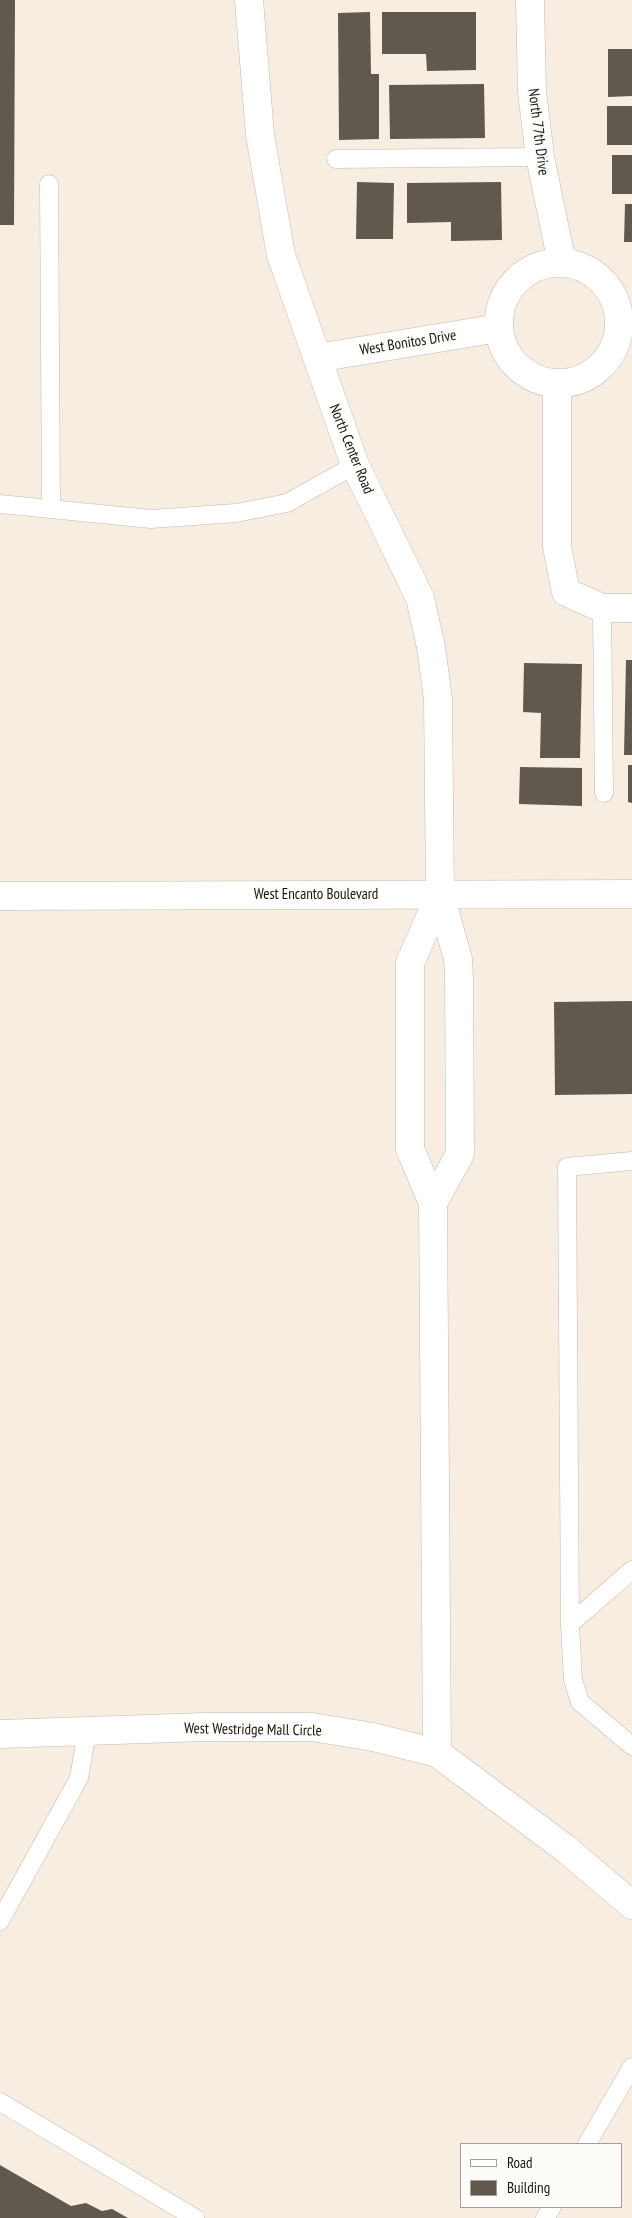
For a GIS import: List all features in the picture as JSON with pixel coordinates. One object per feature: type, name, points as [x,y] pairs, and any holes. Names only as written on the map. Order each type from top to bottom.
[{"type":"street","name":"North Center Road","points":[[249,0],[260,135],[281,255],[355,465],[420,598],[431,648],[438,699],[440,895]]},
{"type":"street","name":"North 77th Drive","points":[[530,0],[532,91],[540,157],[562,263]]},
{"type":"street","points":[[562,263],[581,267],[598,277],[611,292],[626,328],[605,362],[591,374],[575,381],[557,383],[540,380],[524,372],[508,352],[499,328],[501,308],[510,289],[524,274],[542,266],[562,263]]},
{"type":"street","name":"West Bonitos Drive","points":[[317,358],[499,328]]},
{"type":"street","points":[[557,383],[557,547],[566,592],[602,608],[632,608]]},
{"type":"street","name":"West Encanto Boulevard","points":[[0,896],[632,894]]},
{"type":"street","points":[[433,1203],[460,1154],[458,959],[440,895]]},
{"type":"street","points":[[437,1753],[433,1203],[410,1149],[410,963],[440,895]]},
{"type":"street","name":"West Westridge Mall Circle","points":[[0,1734],[204,1727],[312,1727],[373,1737],[437,1753],[566,1850],[632,1905]]},
{"type":"lane","points":[[336,160],[540,157]]},
{"type":"lane","points":[[49,184],[51,508]]},
{"type":"lane","points":[[0,504],[151,519],[236,513],[287,503],[355,465]]},
{"type":"lane","points":[[602,608],[604,793]]},
{"type":"lane","points":[[632,1161],[567,1167],[570,1624],[573,1680],[580,1702],[632,1746]]},
{"type":"lane","points":[[570,1624],[632,1570]]},
{"type":"lane","points":[[0,1921],[79,1778],[87,1732]]},
{"type":"lane","points":[[589,2143],[632,2067]]},
{"type":"lane","points":[[0,2102],[195,2218]]},
{"type":"building","points":[[0,0],[15,0],[14,225],[0,225]]},
{"type":"building","points":[[370,12],[371,74],[379,74],[379,139],[339,140],[338,13]]},
{"type":"building","points":[[382,12],[476,12],[476,70],[427,71],[426,54],[382,54]]},
{"type":"building","points":[[608,49],[632,49],[632,96],[608,97]]},
{"type":"building","points":[[484,84],[485,138],[390,139],[389,85]]},
{"type":"building","points":[[607,106],[632,106],[632,145],[607,145]]},
{"type":"building","points":[[612,155],[632,155],[632,194],[612,194]]},
{"type":"building","points":[[357,182],[394,183],[393,239],[356,239]]},
{"type":"building","points":[[501,182],[502,240],[451,241],[451,222],[407,223],[407,183]]},
{"type":"building","points":[[625,204],[632,204],[632,242],[624,242]]},
{"type":"building","points":[[626,660],[632,660],[632,755],[624,755]]},
{"type":"building","points":[[524,663],[582,664],[580,758],[540,758],[541,713],[523,712]]},
{"type":"building","points":[[628,765],[632,765],[632,803],[628,802]]},
{"type":"building","points":[[520,767],[582,768],[582,806],[519,804]]},
{"type":"building","points":[[632,1001],[632,1094],[555,1095],[554,1002]]},
{"type":"building","points":[[0,2165],[71,2206],[86,2203],[102,2211],[112,2209],[128,2218],[0,2218]]}]
